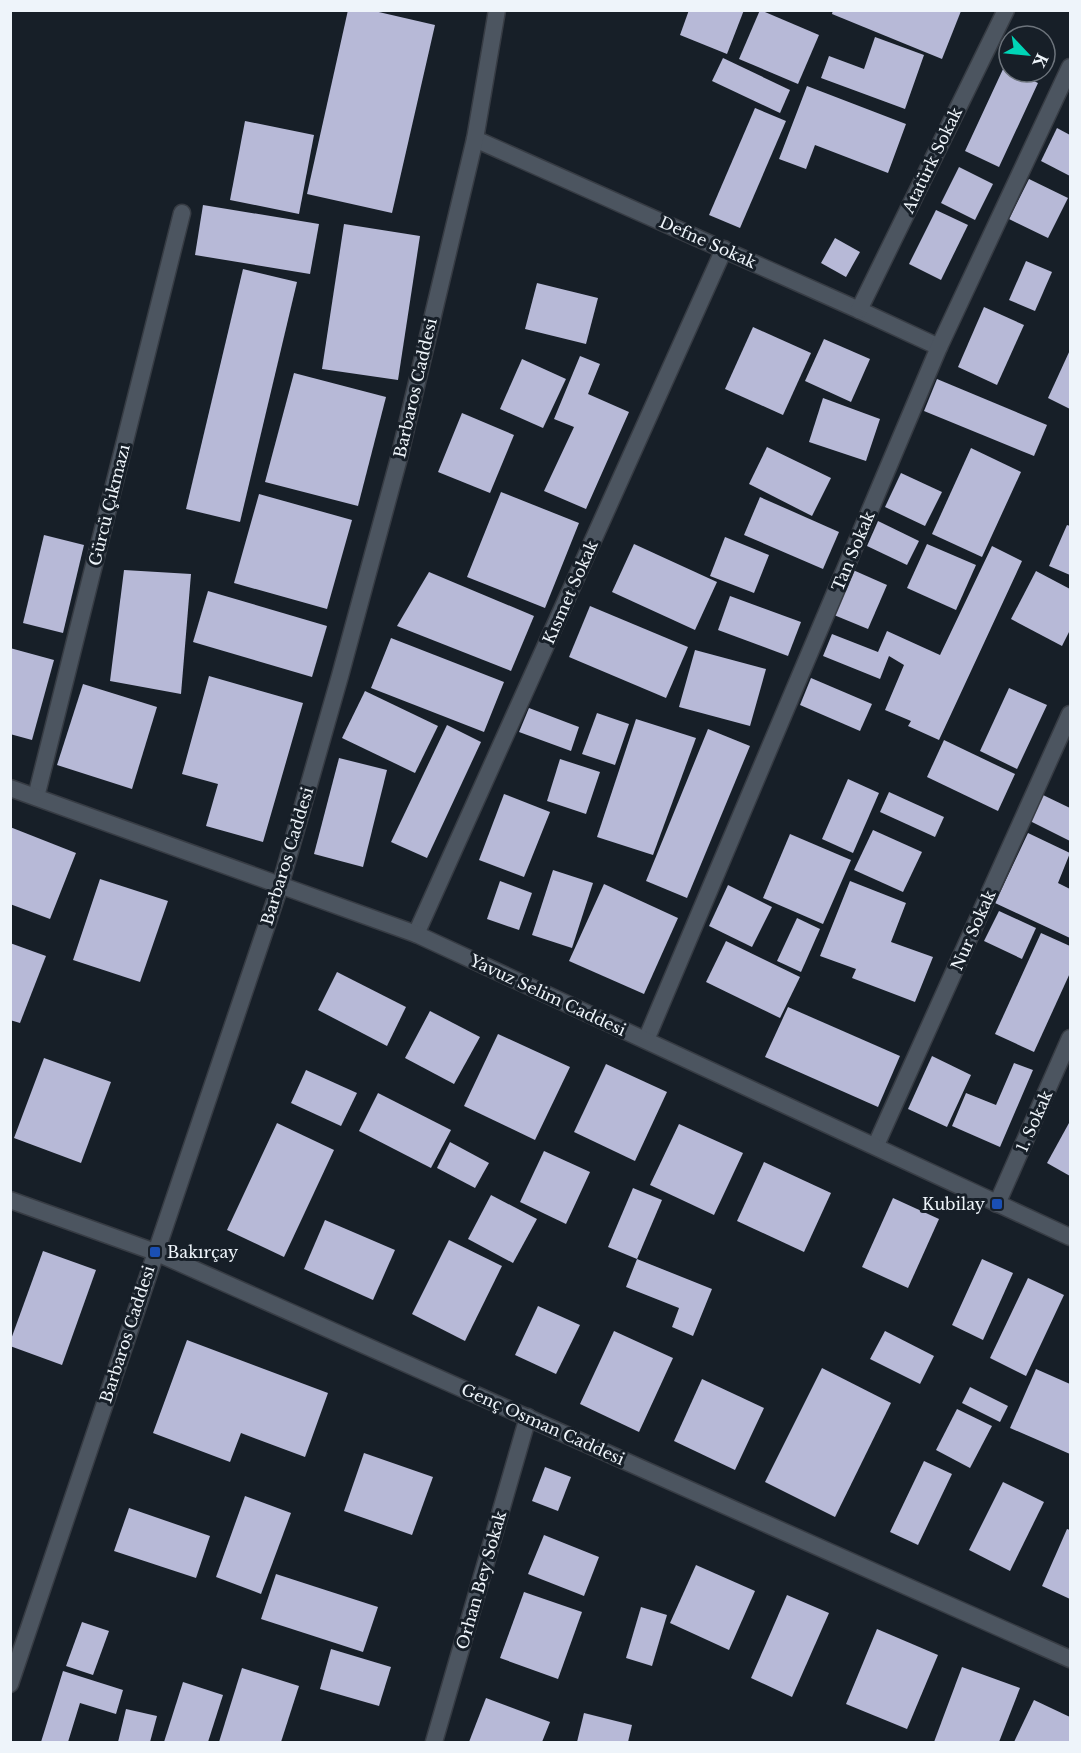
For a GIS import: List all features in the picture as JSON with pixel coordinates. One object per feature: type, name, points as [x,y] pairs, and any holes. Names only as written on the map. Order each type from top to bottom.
[{"type":"street","name":"Barbaros Caddesi","points":[[10,1684],[279,886],[340,676],[399,458],[475,139],[497,10]]},
{"type":"street","name":"Atatürk Sokak","points":[[859,310],[1006,10]]},
{"type":"street","name":"Tan Sokak","points":[[646,1040],[939,347],[1071,66]]},
{"type":"street","name":"Defne Sokak","points":[[475,139],[939,347]]},
{"type":"street","name":"Gürcü Çıkmazı","points":[[36,797],[182,213]]},
{"type":"street","name":"Kısmet Sokak","points":[[416,934],[724,249]]},
{"type":"street","name":"Nur Sokak","points":[[876,1146],[1071,714]]},
{"type":"street","name":"Yavuz Selim Caddesi","points":[[10,788],[416,934],[1071,1237]]},
{"type":"street","name":"1. Sokak","points":[[997,1204],[1071,1038]]},
{"type":"street","name":"Genç Osman Caddesi","points":[[10,1200],[155,1252],[1071,1659]]},
{"type":"street","name":"Orhan Bey Sokak","points":[[434,1743],[528,1417]]},
{"type":"building","points":[[348,10],[370,10],[435,25],[392,213],[307,194]]},
{"type":"building","points":[[689,10],[744,10],[727,54],[680,35]]},
{"type":"building","points":[[760,10],[819,35],[798,84],[739,59]]},
{"type":"building","points":[[833,10],[961,11],[942,59],[832,14]]},
{"type":"building","points":[[875,37],[924,55],[905,109],[821,78],[829,56],[864,69]]},
{"type":"building","points":[[723,58],[790,90],[780,113],[712,81]]},
{"type":"building","points":[[997,82],[997,84],[1038,84],[999,167],[965,151]]},
{"type":"building","points":[[807,86],[906,124],[888,173],[815,145],[806,169],[779,159]]},
{"type":"building","points":[[755,108],[786,121],[740,228],[709,215]]},
{"type":"building","points":[[245,121],[314,135],[299,214],[230,200]]},
{"type":"building","points":[[1057,128],[1070,135],[1070,176],[1041,161]]},
{"type":"building","points":[[959,167],[993,184],[975,220],[941,203]]},
{"type":"building","points":[[1029,179],[1068,198],[1048,238],[1009,219]]},
{"type":"building","points":[[203,205],[319,224],[310,274],[195,255]]},
{"type":"building","points":[[936,210],[968,225],[941,280],[909,264]]},
{"type":"building","points":[[344,224],[420,236],[398,380],[322,369]]},
{"type":"building","points":[[835,238],[860,252],[846,277],[821,263]]},
{"type":"building","points":[[1026,261],[1052,272],[1035,311],[1009,300]]},
{"type":"building","points":[[243,269],[297,282],[240,522],[186,509]]},
{"type":"building","points":[[537,283],[598,298],[586,344],[525,329]]},
{"type":"building","points":[[984,307],[1024,325],[997,385],[958,367]]},
{"type":"building","points":[[753,327],[811,353],[783,415],[725,389]]},
{"type":"building","points":[[824,339],[870,359],[851,402],[805,381]]},
{"type":"building","points":[[1070,350],[1070,409],[1048,398]]},
{"type":"building","points":[[580,356],[600,364],[588,394],[629,412],[586,509],[544,491],[574,427],[554,419]]},
{"type":"building","points":[[522,359],[566,379],[543,428],[500,409]]},
{"type":"building","points":[[294,373],[386,397],[358,506],[265,482]]},
{"type":"building","points":[[937,379],[1047,425],[1034,456],[924,411]]},
{"type":"building","points":[[823,398],[880,419],[866,461],[809,442]]},
{"type":"building","points":[[462,413],[514,435],[490,493],[438,472]]},
{"type":"building","points":[[767,447],[831,478],[812,516],[749,484]]},
{"type":"building","points":[[971,448],[1021,472],[982,557],[932,534]]},
{"type":"building","points":[[901,473],[942,492],[925,526],[885,507]]},
{"type":"building","points":[[501,492],[579,523],[545,608],[467,577]]},
{"type":"building","points":[[259,494],[352,520],[327,609],[234,583]]},
{"type":"building","points":[[760,497],[839,532],[823,569],[744,535]]},
{"type":"building","points":[[878,521],[919,541],[907,565],[867,546]]},
{"type":"building","points":[[1067,525],[1070,526],[1070,575],[1049,566]]},
{"type":"building","points":[[44,535],[84,545],[63,633],[23,623]]},
{"type":"building","points":[[725,537],[769,555],[754,593],[710,576]]},
{"type":"building","points":[[634,544],[717,582],[695,630],[612,592]]},
{"type":"building","points":[[927,544],[976,565],[956,610],[907,588]]},
{"type":"building","points":[[992,546],[1022,561],[939,740],[908,726],[911,721],[885,710],[904,665],[889,656],[880,679],[823,656],[832,634],[878,652],[887,631],[940,655]]},
{"type":"building","points":[[124,570],[191,574],[181,694],[110,681]]},
{"type":"building","points":[[853,570],[887,585],[868,629],[834,615]]},
{"type":"building","points":[[1036,571],[1070,589],[1070,630],[1062,646],[1011,619]]},
{"type":"building","points":[[429,572],[534,616],[511,671],[397,626]]},
{"type":"building","points":[[208,591],[327,626],[312,677],[193,642]]},
{"type":"building","points":[[730,596],[801,622],[788,656],[718,630]]},
{"type":"building","points":[[590,606],[688,647],[666,698],[569,657]]},
{"type":"building","points":[[391,638],[504,682],[484,732],[371,688]]},
{"type":"building","points":[[10,648],[54,660],[32,740],[10,734]]},
{"type":"building","points":[[695,650],[766,669],[750,726],[679,707]]},
{"type":"building","points":[[209,676],[303,703],[263,842],[206,826],[218,784],[182,774]]},
{"type":"building","points":[[811,678],[872,704],[860,731],[800,705]]},
{"type":"building","points":[[83,684],[157,707],[132,789],[57,765]]},
{"type":"building","points":[[1009,688],[1047,705],[1017,769],[980,751]]},
{"type":"building","points":[[365,691],[438,726],[415,773],[342,738]]},
{"type":"building","points":[[529,708],[579,727],[571,751],[519,732]]},
{"type":"building","points":[[597,713],[629,724],[615,765],[582,754]]},
{"type":"building","points":[[636,719],[696,738],[653,855],[597,837]]},
{"type":"building","points":[[447,725],[481,742],[427,858],[391,842]]},
{"type":"building","points":[[708,729],[750,746],[687,898],[646,881]]},
{"type":"building","points":[[944,740],[1015,774],[998,811],[927,777]]},
{"type":"building","points":[[339,758],[387,770],[363,867],[314,854]]},
{"type":"building","points":[[560,759],[600,772],[586,814],[547,801]]},
{"type":"building","points":[[848,779],[879,793],[853,853],[822,839]]},
{"type":"building","points":[[889,792],[944,817],[935,837],[880,812]]},
{"type":"building","points":[[504,794],[550,812],[524,877],[479,860]]},
{"type":"building","points":[[1043,795],[1070,808],[1070,841],[1030,821]]},
{"type":"building","points":[[10,827],[76,853],[50,919],[10,904]]},
{"type":"building","points":[[873,830],[922,852],[903,892],[854,870]]},
{"type":"building","points":[[1028,833],[1070,853],[1058,883],[1070,889],[1070,938],[995,903]]},
{"type":"building","points":[[790,834],[851,860],[823,924],[763,898]]},
{"type":"building","points":[[553,870],[593,883],[572,948],[532,935]]},
{"type":"building","points":[[100,879],[168,901],[140,982],[73,960]]},
{"type":"building","points":[[500,881],[532,893],[519,930],[487,919]]},
{"type":"building","points":[[850,881],[906,903],[891,942],[933,957],[915,1002],[852,978],[856,969],[820,956]]},
{"type":"building","points":[[604,884],[678,918],[644,994],[569,961]]},
{"type":"building","points":[[728,885],[772,907],[752,947],[709,926]]},
{"type":"building","points":[[999,911],[1036,928],[1022,959],[984,941]]},
{"type":"building","points":[[797,918],[820,929],[801,972],[777,961]]},
{"type":"building","points":[[1041,933],[1070,946],[1070,973],[1034,1052],[995,1034]]},
{"type":"building","points":[[726,941],[800,977],[780,1018],[706,982]]},
{"type":"building","points":[[10,943],[46,956],[20,1023],[10,1020]]},
{"type":"building","points":[[337,972],[406,1007],[387,1046],[318,1010]]},
{"type":"building","points":[[788,1007],[900,1056],[878,1107],[765,1057]]},
{"type":"building","points":[[430,1011],[480,1037],[454,1084],[405,1058]]},
{"type":"building","points":[[498,1034],[570,1067],[535,1140],[464,1106]]},
{"type":"building","points":[[932,1056],[971,1075],[947,1127],[908,1109]]},
{"type":"building","points":[[44,1058],[111,1082],[81,1163],[14,1138]]},
{"type":"building","points":[[1014,1063],[1033,1070],[1000,1147],[952,1126],[966,1093],[996,1105]]},
{"type":"building","points":[[606,1064],[667,1092],[635,1161],[574,1132]]},
{"type":"building","points":[[306,1070],[357,1093],[341,1126],[291,1103]]},
{"type":"building","points":[[378,1093],[451,1130],[431,1168],[359,1131]]},
{"type":"building","points":[[277,1123],[334,1150],[284,1257],[227,1230]]},
{"type":"building","points":[[679,1124],[743,1153],[714,1215],[650,1185]]},
{"type":"building","points":[[1070,1124],[1070,1176],[1047,1163]]},
{"type":"building","points":[[450,1142],[489,1163],[475,1188],[437,1168]]},
{"type":"building","points":[[544,1151],[590,1172],[566,1224],[520,1202]]},
{"type":"building","points":[[764,1162],[831,1193],[804,1252],[737,1221]]},
{"type":"building","points":[[633,1188],[662,1200],[637,1259],[608,1247]]},
{"type":"building","points":[[491,1195],[537,1219],[513,1263],[468,1239]]},
{"type":"building","points":[[893,1198],[939,1219],[908,1288],[862,1267]]},
{"type":"building","points":[[325,1220],[395,1250],[373,1300],[304,1269]]},
{"type":"building","points":[[449,1240],[502,1266],[465,1341],[412,1314]]},
{"type":"building","points":[[43,1251],[96,1270],[62,1365],[10,1346]]},
{"type":"building","points":[[637,1259],[712,1289],[693,1336],[672,1327],[679,1308],[626,1287]]},
{"type":"building","points":[[982,1259],[1013,1273],[983,1340],[952,1325]]},
{"type":"building","points":[[1028,1278],[1064,1295],[1026,1376],[990,1358]]},
{"type":"building","points":[[538,1306],[580,1325],[556,1374],[515,1355]]},
{"type":"building","points":[[614,1331],[673,1358],[639,1432],[580,1404]]},
{"type":"building","points":[[885,1331],[934,1356],[920,1384],[870,1359]]},
{"type":"building","points":[[187,1340],[328,1393],[305,1457],[241,1433],[230,1462],[153,1433]]},
{"type":"building","points":[[822,1368],[891,1403],[835,1517],[765,1482]]},
{"type":"building","points":[[1036,1369],[1070,1384],[1070,1454],[1010,1428]]},
{"type":"building","points":[[702,1379],[764,1408],[735,1470],[674,1441]]},
{"type":"building","points":[[970,1387],[1008,1406],[1000,1422],[962,1403]]},
{"type":"building","points":[[957,1409],[992,1426],[970,1468],[936,1450]]},
{"type":"building","points":[[364,1453],[433,1477],[412,1535],[344,1511]]},
{"type":"building","points":[[924,1461],[952,1474],[918,1545],[890,1532]]},
{"type":"building","points":[[545,1467],[571,1477],[558,1511],[532,1501]]},
{"type":"building","points":[[1003,1482],[1044,1502],[1010,1571],[969,1550]]},
{"type":"building","points":[[245,1496],[291,1513],[261,1594],[216,1577]]},
{"type":"building","points":[[129,1508],[210,1536],[196,1578],[114,1551]]},
{"type":"building","points":[[1067,1529],[1070,1530],[1070,1599],[1042,1586]]},
{"type":"building","points":[[544,1535],[599,1557],[584,1596],[528,1574]]},
{"type":"building","points":[[696,1565],[755,1591],[729,1650],[670,1623]]},
{"type":"building","points":[[276,1574],[378,1607],[363,1652],[261,1619]]},
{"type":"building","points":[[524,1592],[582,1612],[558,1679],[500,1658]]},
{"type":"building","points":[[787,1595],[829,1613],[792,1697],[751,1678]]},
{"type":"building","points":[[641,1607],[667,1615],[652,1666],[626,1658]]},
{"type":"building","points":[[82,1622],[109,1631],[93,1675],[66,1666]]},
{"type":"building","points":[[877,1629],[938,1655],[907,1729],[846,1704]]},
{"type":"building","points":[[331,1649],[391,1667],[379,1706],[320,1689]]},
{"type":"building","points":[[962,1667],[1020,1688],[999,1742],[934,1742]]},
{"type":"building","points":[[242,1668],[299,1686],[281,1742],[219,1742]]},
{"type":"building","points":[[63,1671],[123,1690],[116,1714],[80,1703],[68,1742],[41,1742]]},
{"type":"building","points":[[183,1682],[223,1695],[208,1742],[164,1742]]},
{"type":"building","points":[[486,1698],[550,1722],[542,1742],[469,1742]]},
{"type":"building","points":[[1034,1700],[1070,1717],[1070,1742],[1014,1742]]},
{"type":"building","points":[[126,1709],[157,1716],[150,1742],[118,1742]]},
{"type":"building","points":[[584,1713],[632,1725],[628,1742],[577,1742]]},
{"type":"place","name":"Kubilay","points":[[997,1204]]},
{"type":"place","name":"Bakırçay","points":[[155,1252]]}]
